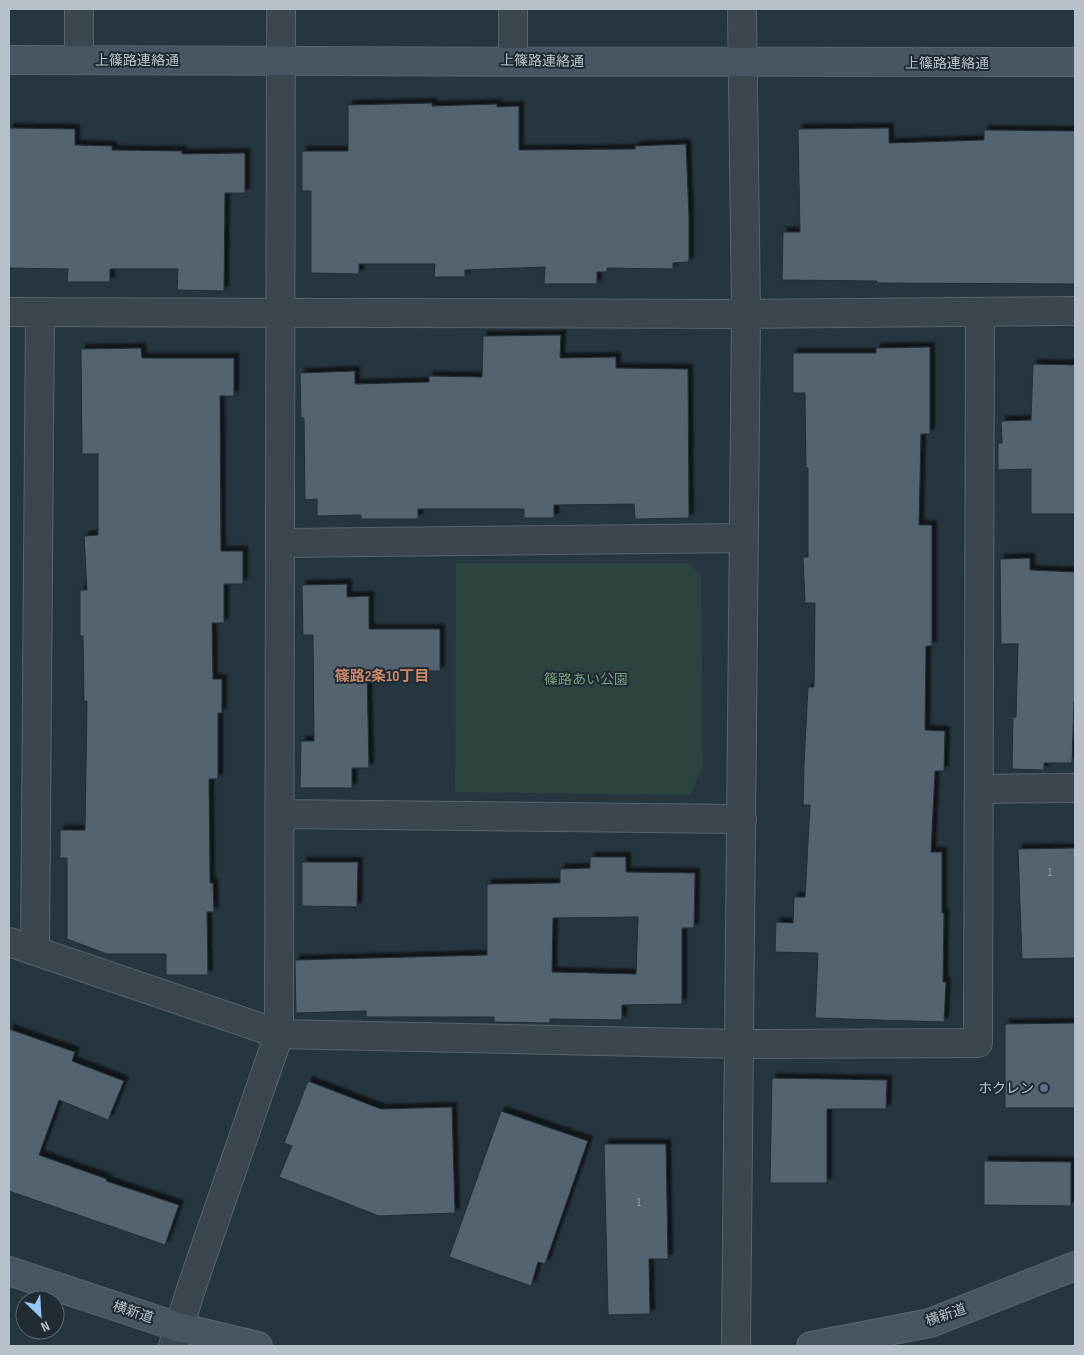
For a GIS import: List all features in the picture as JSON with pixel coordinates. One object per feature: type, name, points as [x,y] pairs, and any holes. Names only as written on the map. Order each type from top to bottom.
[{"type":"street","points":[[79,9],[79,60]]},
{"type":"street","points":[[176,1337],[279,1034],[281,9]]},
{"type":"street","points":[[513,9],[513,61]]},
{"type":"street","points":[[736,1346],[746,314],[742,9]]},
{"type":"street","name":"上篠路連絡通","points":[[9,60],[513,61],[742,64],[1075,62]]},
{"type":"street","points":[[9,312],[746,314],[1075,311]]},
{"type":"street","points":[[35,951],[40,312]]},
{"type":"street","points":[[9,942],[279,1034],[739,1044],[978,1044],[980,312]]},
{"type":"street","points":[[280,543],[744,538]]},
{"type":"street","points":[[979,789],[1075,788]]},
{"type":"street","points":[[280,814],[742,819]]},
{"type":"street","name":"横新道","points":[[811,1346],[930,1323],[1075,1266]]},
{"type":"street","name":"横新道","points":[[9,1271],[176,1337],[258,1346]]},
{"type":"green space","name":"篠路あい公園","points":[[456,563],[689,563],[701,575],[703,766],[690,795],[455,792]]},
{"type":"building","points":[[432,103],[432,106],[497,104],[497,107],[519,106],[519,150],[635,149],[635,146],[686,144],[689,262],[673,263],[673,269],[607,268],[607,272],[597,272],[597,284],[544,284],[545,267],[465,270],[465,277],[434,277],[435,264],[359,264],[359,274],[311,273],[311,191],[302,191],[302,151],[348,151],[348,105]]},
{"type":"building","points":[[9,128],[75,129],[75,145],[112,146],[112,150],[182,151],[182,154],[245,153],[245,193],[225,193],[224,291],[177,290],[178,269],[110,269],[110,282],[67,282],[68,269],[9,268]]},
{"type":"building","points":[[889,128],[889,143],[984,140],[984,130],[1075,131],[1075,284],[877,283],[877,281],[782,280],[783,232],[800,232],[798,129]]},
{"type":"building","points":[[561,335],[560,358],[616,357],[616,368],[688,369],[689,518],[635,519],[634,504],[554,505],[554,518],[524,518],[524,509],[418,509],[418,519],[361,519],[361,515],[317,516],[317,499],[305,500],[304,418],[301,418],[300,373],[355,371],[355,384],[429,382],[429,376],[482,377],[483,336]]},
{"type":"building","points":[[930,347],[930,434],[921,434],[919,525],[932,525],[932,646],[926,646],[925,730],[945,731],[944,771],[935,771],[931,852],[942,852],[942,913],[944,913],[943,982],[946,982],[944,1022],[815,1018],[818,953],[775,952],[776,922],[793,923],[794,897],[805,897],[810,805],[803,805],[804,763],[808,687],[814,687],[815,603],[805,603],[803,557],[808,557],[808,468],[806,468],[805,393],[793,393],[793,353],[876,353],[876,348]]},
{"type":"building","points":[[141,348],[142,358],[234,358],[234,396],[220,396],[221,551],[243,551],[243,584],[224,584],[224,623],[212,623],[213,679],[222,679],[222,713],[218,713],[218,779],[209,779],[210,883],[213,883],[214,912],[207,912],[208,975],[166,975],[166,954],[107,954],[67,939],[67,858],[60,858],[60,830],[85,830],[87,701],[84,701],[83,636],[80,636],[80,590],[87,590],[84,536],[98,535],[98,454],[82,454],[81,349]]},
{"type":"building","points":[[1033,364],[1075,365],[1075,514],[1031,514],[1031,469],[998,470],[998,443],[1002,443],[1001,421],[1031,420]]},
{"type":"building","points":[[1030,558],[1030,570],[1075,572],[1075,701],[1072,763],[1044,763],[1044,770],[1012,769],[1013,717],[1016,717],[1018,644],[1001,644],[1000,559]]},
{"type":"building","points":[[347,584],[347,597],[369,596],[369,629],[440,629],[440,671],[367,671],[369,768],[352,768],[352,788],[300,788],[301,741],[314,741],[313,635],[303,635],[302,585]]},
{"type":"building","points":[[1075,848],[1075,958],[1022,959],[1018,849]]},
{"type":"building","points":[[590,857],[626,857],[626,872],[695,873],[694,928],[682,928],[682,1004],[622,1005],[622,1020],[550,1019],[550,1023],[494,1022],[494,1017],[366,1017],[366,1011],[296,1013],[295,960],[487,955],[487,884],[560,883],[560,869],[590,868]],"holes":[[[638,917],[636,974],[552,972],[553,918]]]},
{"type":"building","points":[[302,862],[358,862],[357,907],[302,906]]},
{"type":"building","points":[[1075,1023],[1075,1108],[1005,1108],[1005,1024]]},
{"type":"building","points":[[9,1029],[75,1052],[72,1061],[124,1081],[108,1120],[59,1100],[39,1155],[107,1179],[106,1181],[179,1205],[165,1245],[9,1191]]},
{"type":"building","points":[[772,1078],[887,1080],[886,1109],[827,1109],[827,1183],[770,1183]]},
{"type":"building","points":[[308,1081],[381,1109],[452,1107],[455,1213],[379,1216],[279,1177],[292,1146],[284,1143]]},
{"type":"building","points":[[501,1111],[588,1141],[545,1264],[538,1262],[531,1286],[449,1257]]},
{"type":"building","points":[[604,1144],[666,1144],[668,1259],[649,1259],[650,1314],[608,1315]]},
{"type":"building","points":[[984,1161],[1071,1162],[1071,1206],[984,1205]]},
{"type":"place","name":"ホクレン","points":[[1044,1088]]},
{"type":"district","name":"篠路2条10丁目","points":[[382,676]]}]
